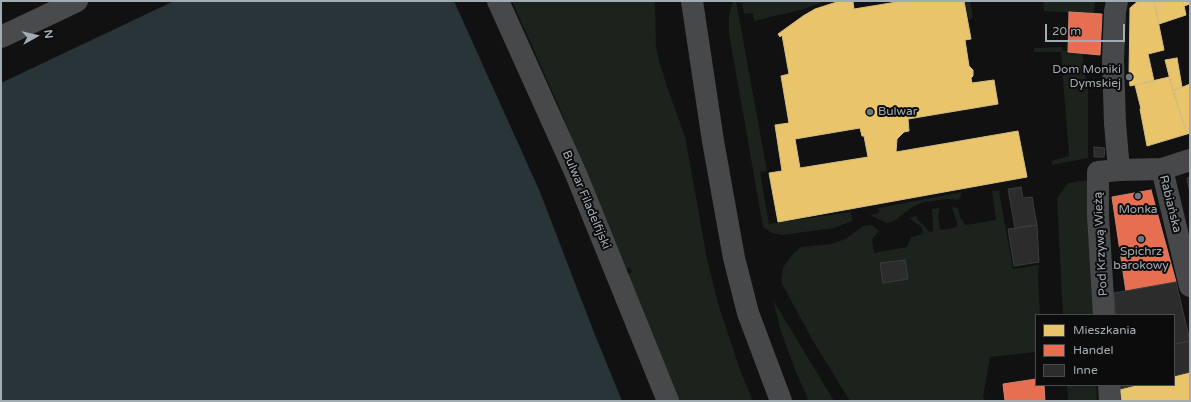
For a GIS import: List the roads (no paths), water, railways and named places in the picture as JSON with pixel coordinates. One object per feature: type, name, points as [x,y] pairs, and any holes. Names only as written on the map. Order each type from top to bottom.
[{"type":"main road","points":[[1,37],[77,1]]},
{"type":"street","name":"Bulwar Filadelfijski","points":[[498,1],[576,174],[668,401]]},
{"type":"street","points":[[692,1],[713,141],[734,258],[748,313],[781,401]]},
{"type":"street","name":"Pod Krzywą Wieżą","points":[[1104,314],[1098,216],[1109,171],[1115,124],[1113,60],[1115,12],[1117,1]]},
{"type":"street","points":[[1109,171],[1162,169],[1190,160]]},
{"type":"street","name":"Rabiańska","points":[[1162,169],[1190,286]]},
{"type":"street","points":[[1109,386],[1110,401]]},
{"type":"place","name":"Dom Moniki Dymskiej","points":[[1129,77]]},
{"type":"place","name":"Bulwar","points":[[870,112]]},
{"type":"place","name":"Monka","points":[[1138,196]]},
{"type":"place","name":"Spichrz barokowy","points":[[1141,239]]}]
